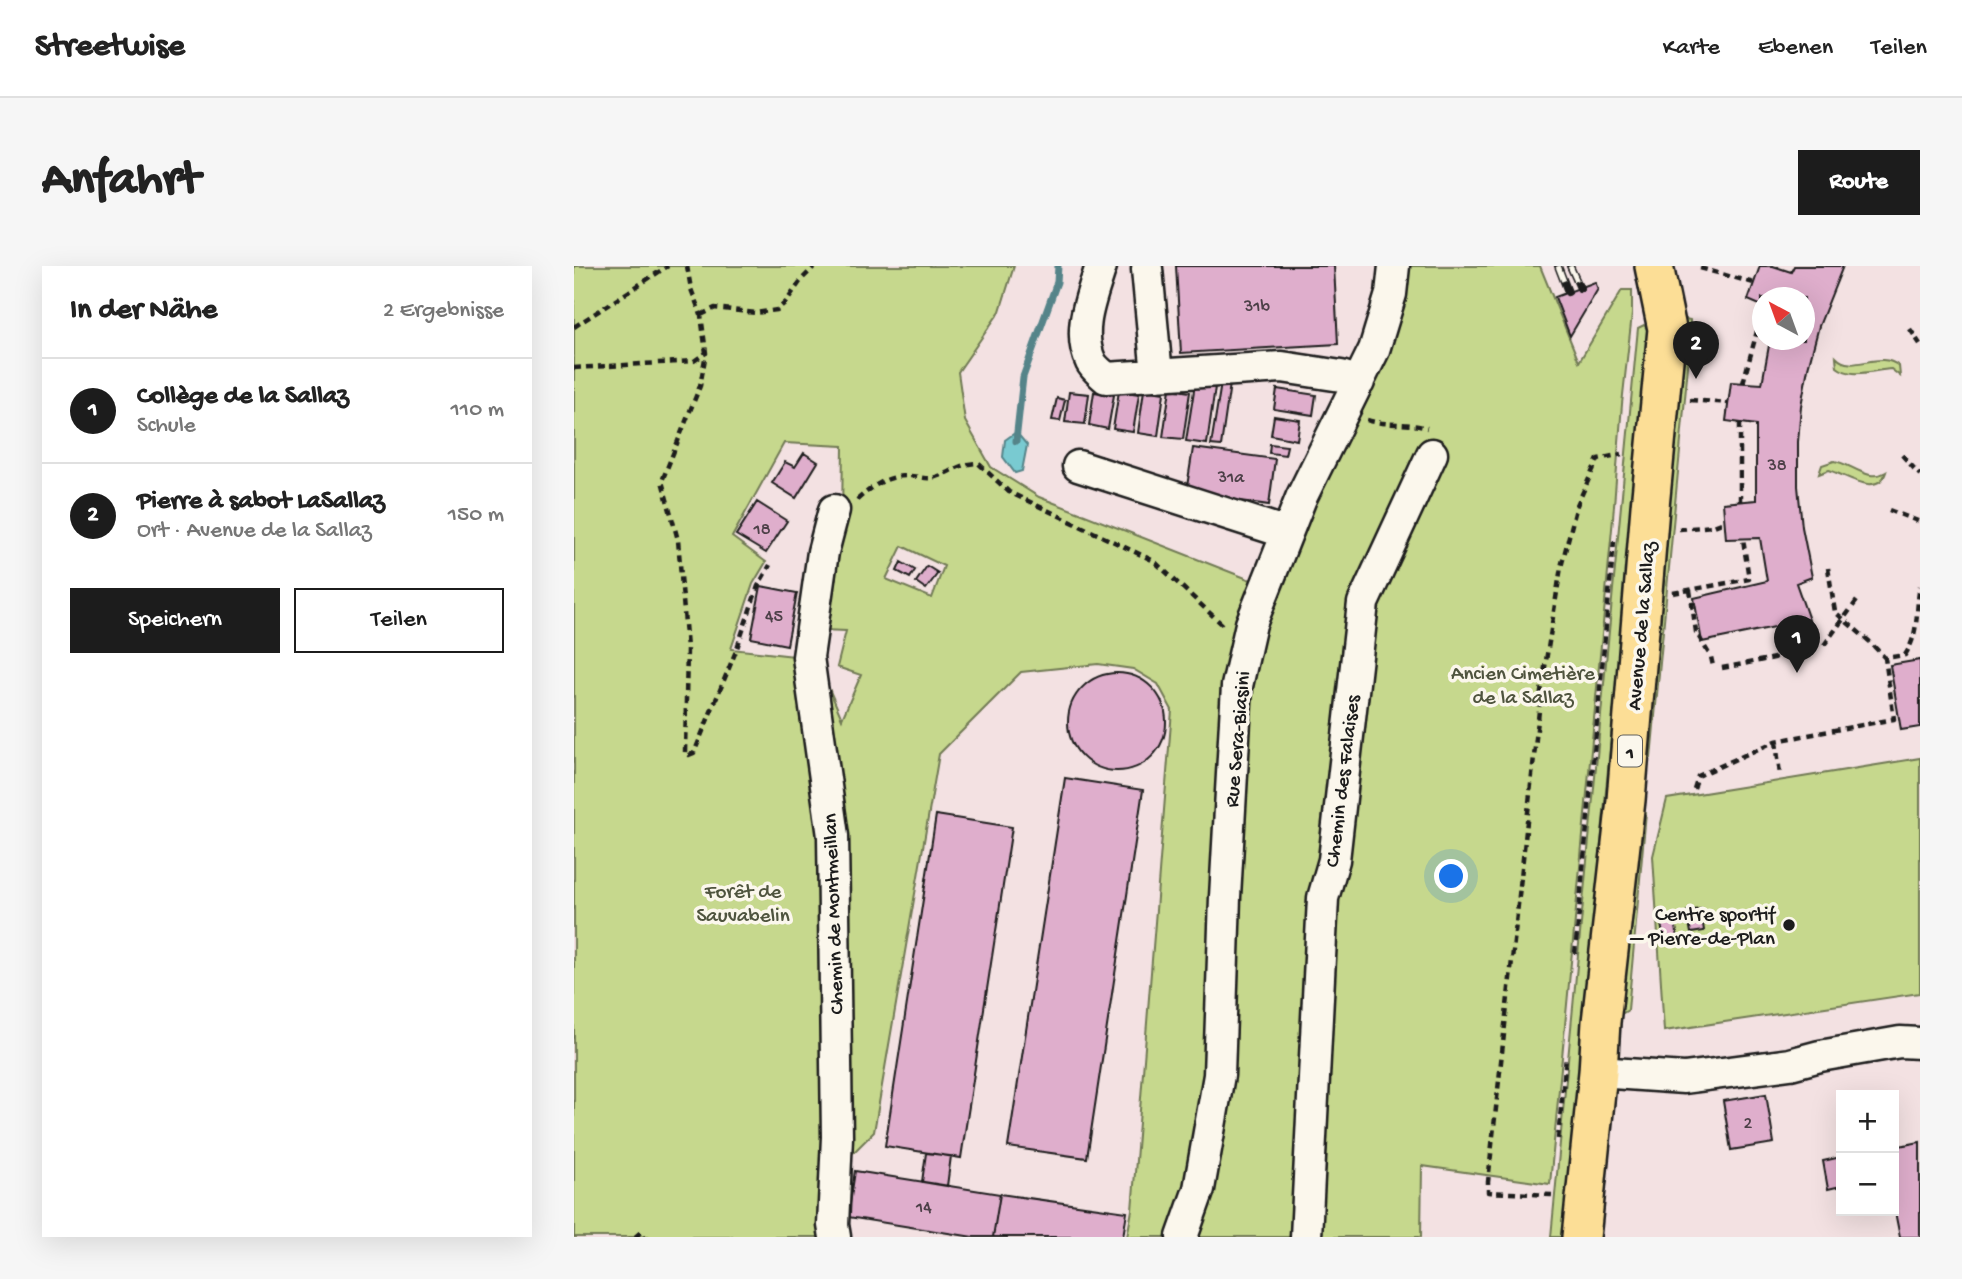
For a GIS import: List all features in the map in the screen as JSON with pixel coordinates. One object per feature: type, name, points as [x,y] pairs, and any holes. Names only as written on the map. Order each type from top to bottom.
[{"type":"main road","name":"Avenue de la Sallaz","points":[[1581,1237],[1601,1022],[1626,800],[1667,329],[1654,266]]},
{"type":"street","points":[[1101,266],[1086,319],[1084,338],[1091,363],[1106,378],[1282,367],[1340,376],[1359,382]]},
{"type":"street","name":"Rue Sera-Biasini","points":[[1182,1237],[1199,1189],[1219,1075],[1225,897],[1237,686],[1251,624],[1301,498],[1374,350],[1391,294],[1394,266]]},
{"type":"street","points":[[1147,269],[1157,375]]},
{"type":"street","name":"Chemin des Falaises","points":[[1306,1237],[1323,898],[1334,860],[1363,603],[1432,454]]},
{"type":"street","points":[[1078,466],[1287,533]]},
{"type":"street","name":"Chemin de Montmeillan","points":[[834,510],[823,552],[808,657],[833,836],[837,1137],[835,1237]]},
{"type":"street","points":[[1598,1072],[1684,1078],[1790,1064],[1900,1042],[1920,1044]]},
{"type":"path","points":[[574,327],[668,266]]},
{"type":"path","points":[[687,266],[691,289],[701,315],[706,353],[700,386],[663,481],[678,540],[687,648],[685,753],[694,753],[736,651],[758,586],[770,565]]},
{"type":"path","points":[[701,315],[715,308],[755,313],[777,310],[815,266]]},
{"type":"path","points":[[1700,268],[1754,283]]},
{"type":"path","points":[[1910,329],[1920,344]]},
{"type":"path","points":[[1743,383],[1752,350]]},
{"type":"path","points":[[574,368],[694,362],[706,353]]},
{"type":"path","points":[[1690,400],[1728,403]]},
{"type":"path","points":[[1345,412],[1381,424],[1413,424],[1431,429],[1432,454]]},
{"type":"path","points":[[1740,423],[1740,502]]},
{"type":"path","points":[[1551,1206],[1552,1195],[1488,1192],[1488,1182],[1541,692],[1561,567],[1577,505],[1598,460],[1622,454],[1621,467]]},
{"type":"path","points":[[1902,455],[1920,475]]},
{"type":"path","points":[[834,510],[851,506],[881,480],[910,476],[929,479],[967,463],[978,463],[1009,492],[1154,561],[1225,627],[1251,624]]},
{"type":"path","points":[[1889,510],[1920,522]]},
{"type":"path","points":[[1679,529],[1714,526],[1724,522]]},
{"type":"path","points":[[1575,955],[1615,533]]},
{"type":"path","points":[[1674,593],[1749,579],[1743,539]]},
{"type":"path","points":[[1694,789],[1698,776],[1776,741],[1894,719],[1885,658],[1835,612],[1828,568]]},
{"type":"path","points":[[1885,658],[1905,655],[1912,645],[1918,627],[1917,602],[1920,586]]},
{"type":"path","points":[[1690,590],[1696,632],[1711,657],[1713,666]]},
{"type":"path","points":[[1824,645],[1844,621],[1858,598]]},
{"type":"path","points":[[1722,668],[1795,654]]},
{"type":"path","points":[[1776,741],[1780,775]]},
{"type":"path","points":[[1558,1141],[1567,1046]]},
{"type":"path","points":[[635,1237],[641,1232],[643,1237]]},
{"type":"green space","points":[[574,266],[1014,266],[1000,311],[958,372],[965,421],[991,467],[1039,497],[1248,579],[1274,585],[1405,266],[1540,266],[1579,362],[1622,290],[1632,290],[1632,314],[1550,1184],[1422,1166],[1421,1237],[1127,1237],[1132,1210],[1172,710],[1158,684],[1133,669],[1098,664],[1021,672],[939,754],[874,1132],[842,1164],[826,1237],[574,1237]],"holes":[[[784,443],[843,446],[842,518],[822,630],[846,631],[837,667],[861,675],[842,719],[821,670],[803,657],[731,649],[753,584],[766,562],[732,537]],[[902,546],[944,566],[932,598],[886,579]]]},
{"type":"green space","points":[[1681,318],[1690,320],[1690,345],[1651,758],[1644,756]]},
{"type":"green space","points":[[1644,325],[1647,329],[1648,345],[1564,1237],[1551,1237],[1638,328]]},
{"type":"green space","points":[[1836,357],[1850,364],[1874,360],[1891,361],[1899,366],[1900,376],[1891,369],[1849,373],[1837,367]]},
{"type":"green space","points":[[1834,461],[1866,474],[1879,475],[1886,472],[1882,480],[1869,484],[1829,470],[1819,474],[1822,465]]},
{"type":"green space","name":"Centre sportif – Pierre-de-Plan","points":[[1920,758],[1920,993],[1664,1031],[1653,856],[1667,799]]},
{"type":"green space","points":[[1638,812],[1646,813],[1628,1010],[1623,1013],[1620,1010]]},
{"type":"water","points":[[1016,432],[1027,445],[1022,471],[1015,473],[1003,457],[1005,440]]},
{"type":"building","points":[[1176,266],[1334,266],[1338,344],[1181,353]]},
{"type":"building","points":[[1760,266],[1773,266],[1791,272],[1794,266],[1843,266],[1815,341],[1815,287],[1753,287]]},
{"type":"building","points":[[1595,282],[1598,289],[1570,336],[1555,297]]},
{"type":"building","points":[[1768,350],[1813,350],[1801,406],[1798,442],[1802,527],[1812,577],[1796,583],[1809,620],[1702,642],[1694,598],[1767,581],[1760,538],[1726,539],[1723,503],[1756,500],[1756,425],[1726,421],[1731,382],[1762,384]]},
{"type":"building","points":[[1221,383],[1230,384],[1221,446],[1211,445]]},
{"type":"building","points":[[1195,384],[1215,387],[1207,444],[1186,441]]},
{"type":"building","points":[[1170,389],[1190,392],[1183,439],[1163,437]]},
{"type":"building","points":[[1277,389],[1316,395],[1313,415],[1274,409]]},
{"type":"building","points":[[1144,390],[1164,393],[1158,436],[1138,433]]},
{"type":"building","points":[[1119,391],[1139,394],[1133,432],[1113,429]]},
{"type":"building","points":[[1069,392],[1089,394],[1085,424],[1065,422]]},
{"type":"building","points":[[1094,392],[1114,395],[1108,429],[1089,425]]},
{"type":"building","points":[[1057,398],[1065,400],[1060,421],[1052,420]]},
{"type":"building","points":[[1274,416],[1300,420],[1297,440],[1271,435]]},
{"type":"building","points":[[1270,444],[1287,446],[1285,455],[1269,453]]},
{"type":"building","points":[[1193,448],[1275,459],[1269,505],[1186,493]]},
{"type":"building","points":[[804,453],[818,462],[796,498],[772,483],[785,462],[795,467]]},
{"type":"building","points":[[757,502],[787,521],[766,553],[736,535]]},
{"type":"building","points":[[901,562],[915,570],[910,578],[897,571]]},
{"type":"building","points":[[927,566],[938,573],[926,589],[916,582]]},
{"type":"building","points":[[761,586],[797,593],[787,645],[751,638]]},
{"type":"building","points":[[1920,660],[1920,727],[1901,730],[1890,665]]},
{"type":"building","points":[[1117,673],[1136,676],[1152,687],[1163,703],[1166,722],[1163,741],[1152,757],[1136,768],[1117,771],[1098,768],[1082,757],[1071,741],[1068,722],[1071,703],[1082,687],[1098,676]]},
{"type":"building","points":[[1065,778],[1143,790],[1087,1158],[1008,1147]]},
{"type":"building","points":[[936,815],[1012,827],[961,1158],[885,1146]]},
{"type":"building","points":[[1701,909],[1704,931],[1691,933],[1687,911]]},
{"type":"building","points":[[1674,916],[1678,938],[1664,941],[1660,918]]},
{"type":"building","points":[[1766,1094],[1774,1143],[1731,1150],[1723,1101]]},
{"type":"building","points":[[1920,1142],[1920,1237],[1900,1237],[1896,1216],[1899,1216],[1899,1146]]},
{"type":"building","points":[[926,1153],[951,1156],[947,1186],[922,1182]]},
{"type":"building","points":[[1836,1158],[1836,1187],[1828,1189],[1823,1161]]},
{"type":"building","points":[[855,1171],[1000,1194],[993,1237],[973,1237],[848,1217]]},
{"type":"building","points":[[1000,1194],[1127,1212],[1123,1237],[993,1237]]},
{"type":"waterway","points":[[1016,441],[1023,377],[1057,282],[1058,266]]},
{"type":"railway","points":[[1558,266],[1568,292]]},
{"type":"railway","points":[[1570,266],[1580,288]]},
{"type":"place","name":"Pierre à sabot LaSallaz","points":[[1696,379]]},
{"type":"place","name":"Collège de la Sallaz","points":[[1797,673]]},
{"type":"place","name":"Centre sportif – Pierre-de-Plan","points":[[1789,925]]},
{"type":"park label","name":"Ancien Cimetière de la Sallaz","points":[[1523,684]]},
{"type":"park label","name":"Forêt de Sauvabelin","points":[[743,902]]}]
